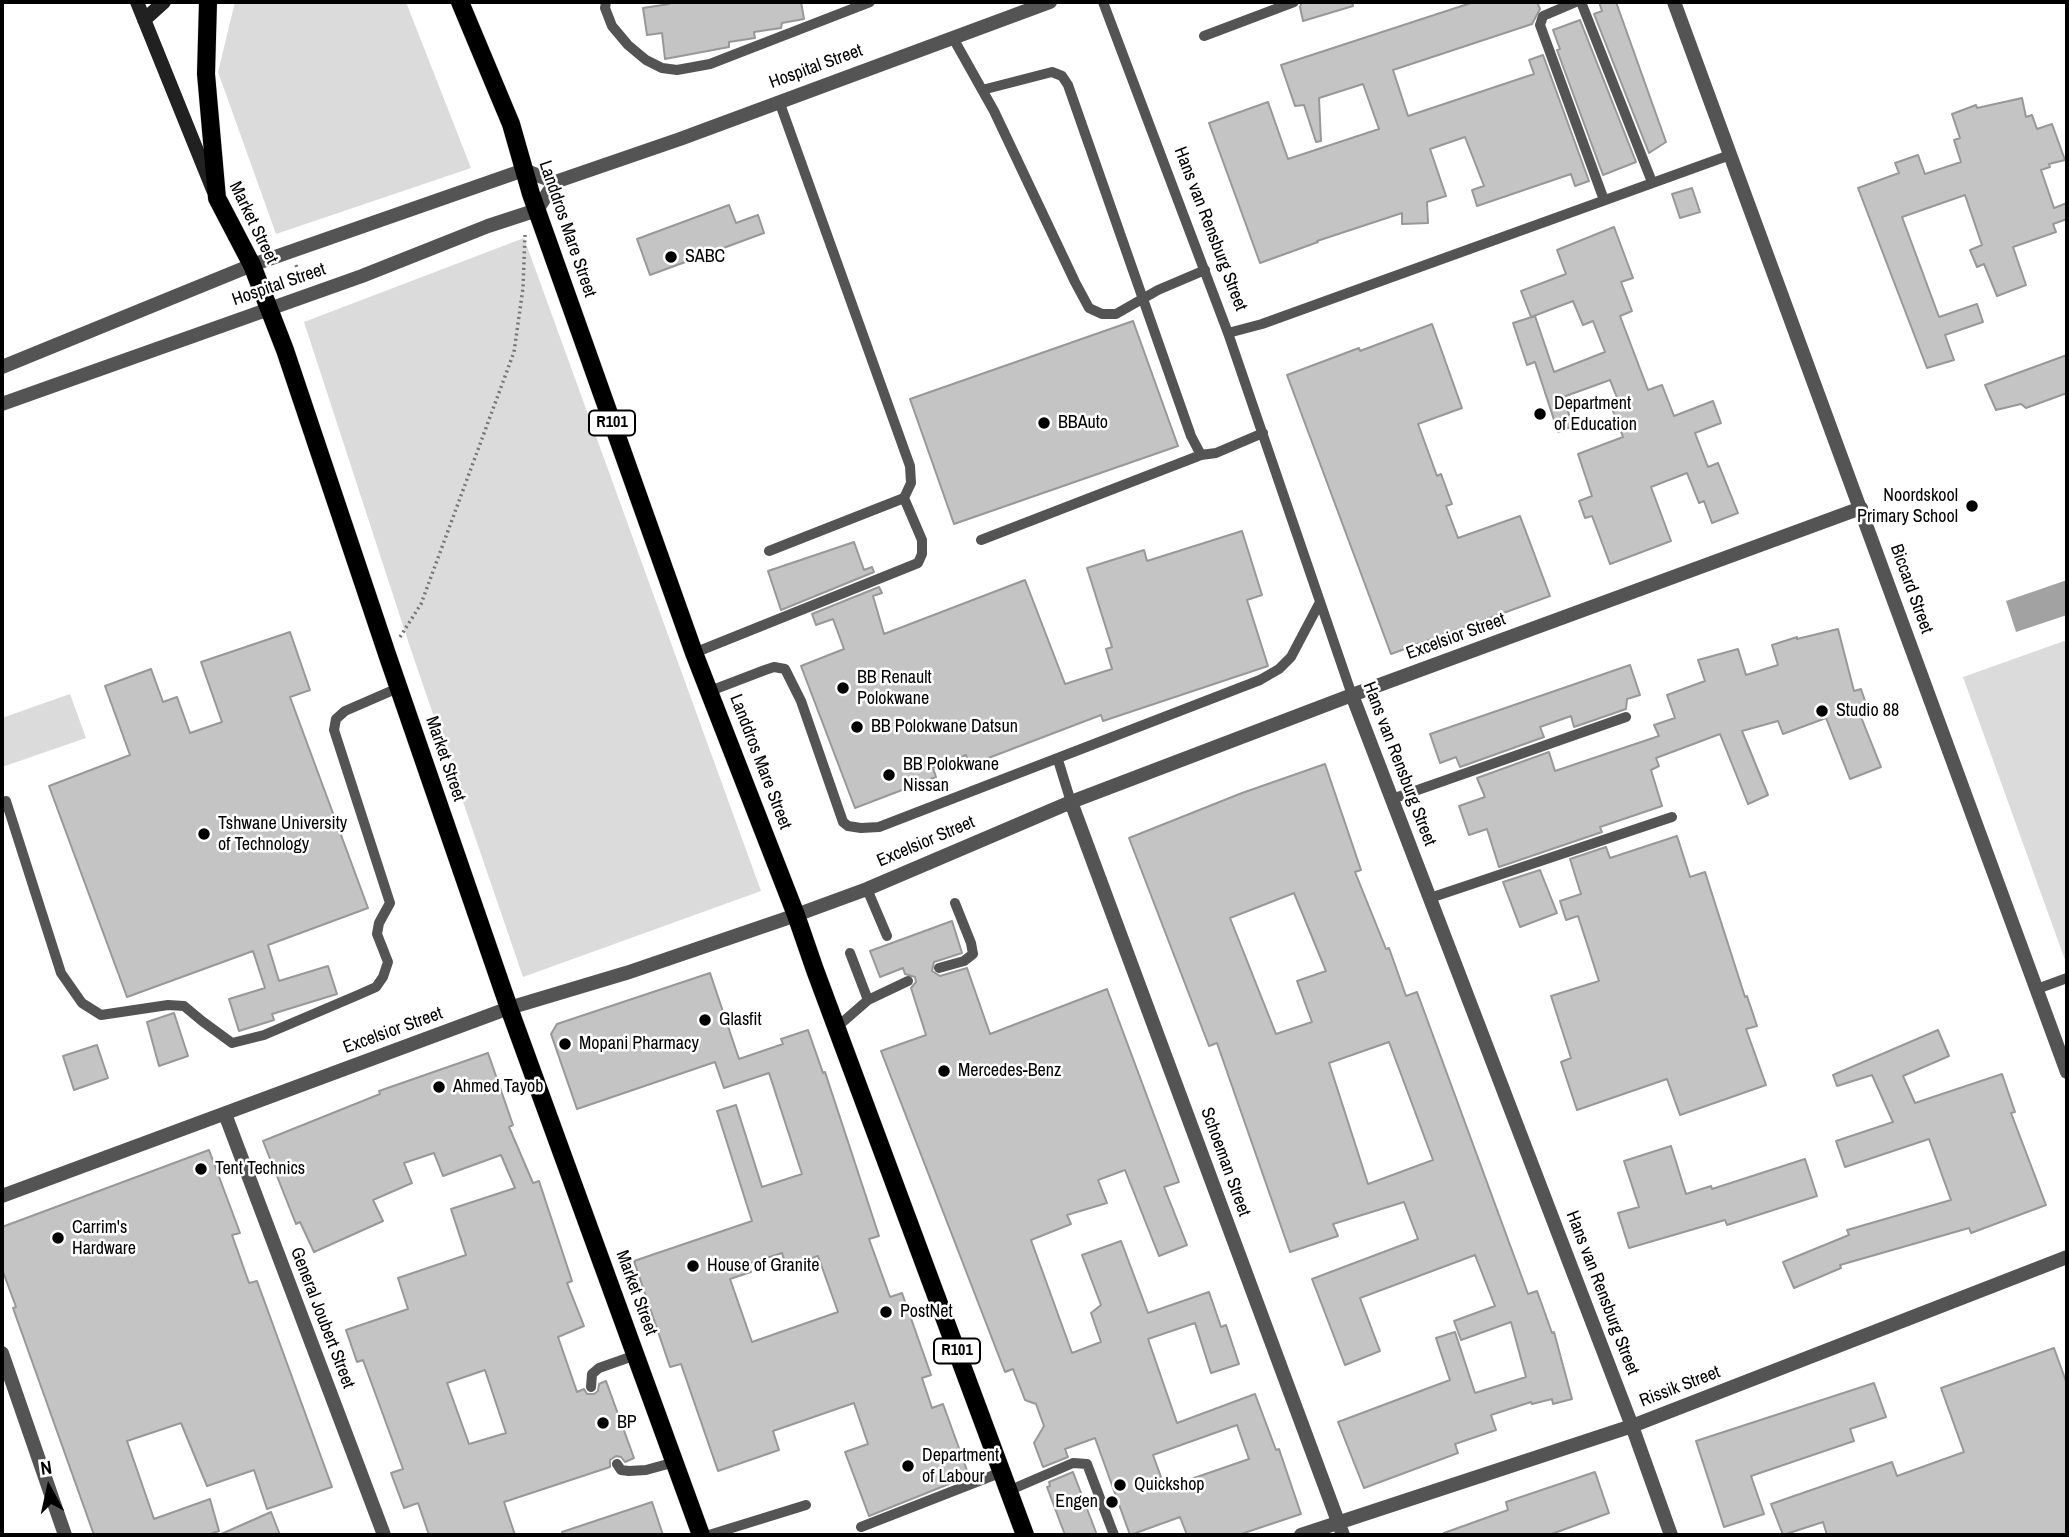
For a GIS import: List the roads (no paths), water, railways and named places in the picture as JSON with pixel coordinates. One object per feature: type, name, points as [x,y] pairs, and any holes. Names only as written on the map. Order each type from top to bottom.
[{"type":"main road","name":"Market Street","points":[[137,2],[217,198],[252,265],[285,350],[509,1008],[701,1535]]},
{"type":"main road","points":[[144,20],[164,2]]},
{"type":"main road","points":[[208,2],[206,74],[217,198]]},
{"type":"main road","name":"Landdros Mare Street","points":[[460,2],[511,124],[537,210],[694,653],[796,915],[814,970],[1025,1535]]},
{"type":"street","name":"Hospital Street","points":[[555,182],[680,139],[1051,2]]},
{"type":"street","name":"Biccard Street","points":[[1674,2],[2067,1072]]},
{"type":"street","points":[[524,170],[555,182],[537,210]]},
{"type":"street","name":"Hospital Street","points":[[2,367],[252,265],[524,170]]},
{"type":"street","name":"Hospital Street","points":[[2,404],[307,296],[488,226],[537,210]]},
{"type":"street","name":"Excelsior Street","points":[[2,1196],[509,1008],[626,973],[796,915],[1071,802],[1352,695],[1861,508]]},
{"type":"street","name":"Hans van Rensburg Street","points":[[1352,695],[1632,1426],[1671,1535]]},
{"type":"street","name":"Schoeman Street","points":[[1071,802],[1340,1528]]},
{"type":"street","name":"General Joubert Street","points":[[225,1114],[384,1535]]},
{"type":"street","name":"Rissik Street","points":[[1301,1535],[1340,1528],[1632,1426],[2067,1258]]},
{"type":"street","points":[[2,1353],[65,1535]]},
{"type":"lane","points":[[606,2],[612,26],[628,45],[646,60],[662,68],[677,71],[710,64],[870,2]]},
{"type":"lane","name":"Hans van Rensburg Street","points":[[1103,2],[1228,333],[1352,695]]},
{"type":"lane","points":[[1204,36],[1294,2]]},
{"type":"lane","points":[[1604,200],[1540,25],[1543,16],[1578,2],[1652,182]]},
{"type":"lane","points":[[953,38],[982,90],[1089,308],[1102,314],[1116,314],[1158,290],[1205,270]]},
{"type":"lane","points":[[982,90],[1052,72],[1062,76],[1068,85],[1191,436],[1201,455]]},
{"type":"lane","points":[[769,551],[904,498],[911,483],[910,466],[779,101]]},
{"type":"lane","points":[[1228,333],[1262,324],[1730,155]]},
{"type":"lane","points":[[981,540],[1263,433]]},
{"type":"lane","points":[[694,653],[918,563],[922,554],[922,540],[904,498]]},
{"type":"lane","points":[[710,691],[775,667],[785,669],[795,685],[844,822],[848,826],[861,828],[880,827],[1260,681],[1279,669],[1291,657],[1320,601]]},
{"type":"lane","points":[[6,801],[61,973],[82,1003],[100,1015],[168,1005],[184,1006],[232,1043],[264,1035],[376,987],[383,977],[388,962],[377,934],[379,923],[390,903],[334,730],[336,719],[345,711],[398,688]]},
{"type":"lane","points":[[1392,799],[1626,717]]},
{"type":"lane","points":[[1058,760],[1071,802]]},
{"type":"lane","points":[[1430,898],[1672,817]]},
{"type":"lane","points":[[867,888],[887,936]]},
{"type":"lane","points":[[939,968],[964,961],[973,954],[955,903]]},
{"type":"lane","points":[[850,953],[868,1000]]},
{"type":"lane","points":[[2037,989],[2067,978]]},
{"type":"lane","points":[[837,1027],[868,1000],[908,981]]},
{"type":"lane","points":[[592,1387],[592,1374],[599,1368],[636,1355]]},
{"type":"lane","points":[[617,1464],[621,1470],[629,1471],[646,1470],[675,1462]]},
{"type":"lane","points":[[1009,1491],[1073,1463],[1087,1464],[1114,1535]]},
{"type":"lane","points":[[861,1527],[1002,1472]]},
{"type":"lane","points":[[709,1535],[806,1505]]},
{"type":"place","name":"SABC","points":[[671,257]]},
{"type":"place","name":"Department of Education","points":[[1540,414]]},
{"type":"place","name":"BBAuto","points":[[1044,423]]},
{"type":"place","name":"Noordskool Primary School","points":[[1972,506]]},
{"type":"place","name":"BB Renault Polokwane","points":[[843,688]]},
{"type":"place","name":"Studio 88","points":[[1822,711]]},
{"type":"place","name":"BB Polokwane Datsun","points":[[857,727]]},
{"type":"place","name":"BB Polokwane Nissan","points":[[889,775]]},
{"type":"place","name":"Tshwane University of Technology","points":[[204,834]]},
{"type":"place","name":"Glasfit","points":[[705,1020]]},
{"type":"place","name":"Mopani Pharmacy","points":[[565,1044]]},
{"type":"place","name":"Mercedes-Benz","points":[[944,1071]]},
{"type":"place","name":"Ahmed Tayob","points":[[439,1087]]},
{"type":"place","name":"Tent Technics","points":[[201,1169]]},
{"type":"place","name":"Carrim's Hardware","points":[[58,1238]]},
{"type":"place","name":"House of Granite","points":[[693,1266]]},
{"type":"place","name":"PostNet","points":[[886,1312]]},
{"type":"place","name":"BP","points":[[603,1423]]},
{"type":"place","name":"Department of Labour","points":[[908,1466]]},
{"type":"place","name":"Quickshop","points":[[1120,1485]]},
{"type":"place","name":"Engen","points":[[1112,1502]]}]
